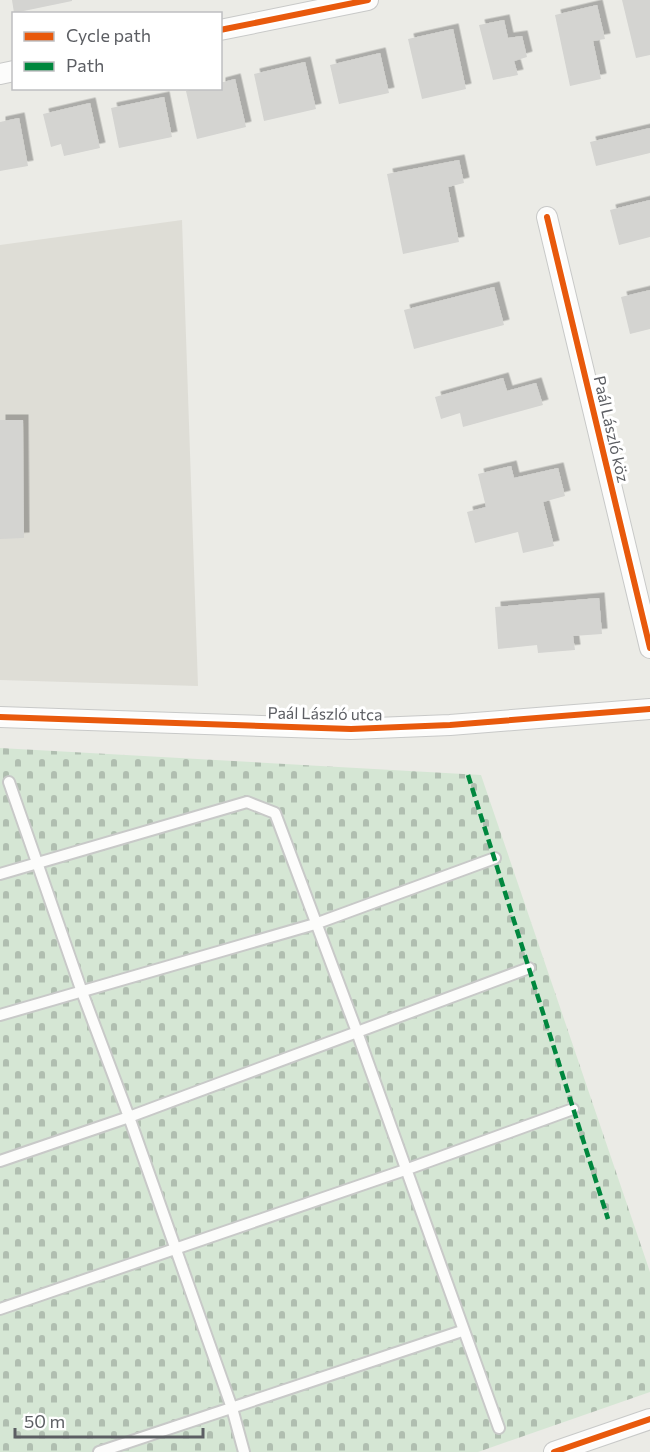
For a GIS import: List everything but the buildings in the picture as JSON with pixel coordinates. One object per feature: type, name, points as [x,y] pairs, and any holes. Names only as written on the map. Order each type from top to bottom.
[{"type":"street","points":[[222,30],[368,0]]},
{"type":"street","name":"Paál László köz","points":[[547,217],[650,648]]},
{"type":"street","name":"Paál László utca","points":[[0,717],[351,729],[450,725],[650,709]]},
{"type":"street","points":[[554,1452],[650,1419]]},
{"type":"lane","points":[[9,782],[232,1408],[244,1452]]},
{"type":"lane","points":[[0,874],[247,802],[275,813],[357,1032],[462,1331],[499,1428]]},
{"type":"lane","points":[[0,1015],[315,924],[495,858]]},
{"type":"lane","points":[[0,1161],[129,1117],[529,968]]},
{"type":"lane","points":[[0,1309],[405,1170],[573,1109]]},
{"type":"lane","points":[[99,1452],[462,1331]]},
{"type":"shaded area","points":[[182,220],[198,686],[0,680],[0,245]]},
{"type":"green space","points":[[0,748],[481,775],[650,1272],[650,1392],[478,1452],[0,1452]]},
{"type":"marked path","points":[[468,775],[608,1219]]},
{"type":"cycle path","points":[[222,30],[368,0]]},
{"type":"cycle path","points":[[547,217],[650,648]]},
{"type":"cycle path","points":[[0,717],[351,729],[450,725],[650,709]]},
{"type":"cycle path","points":[[554,1452],[650,1419]]}]
